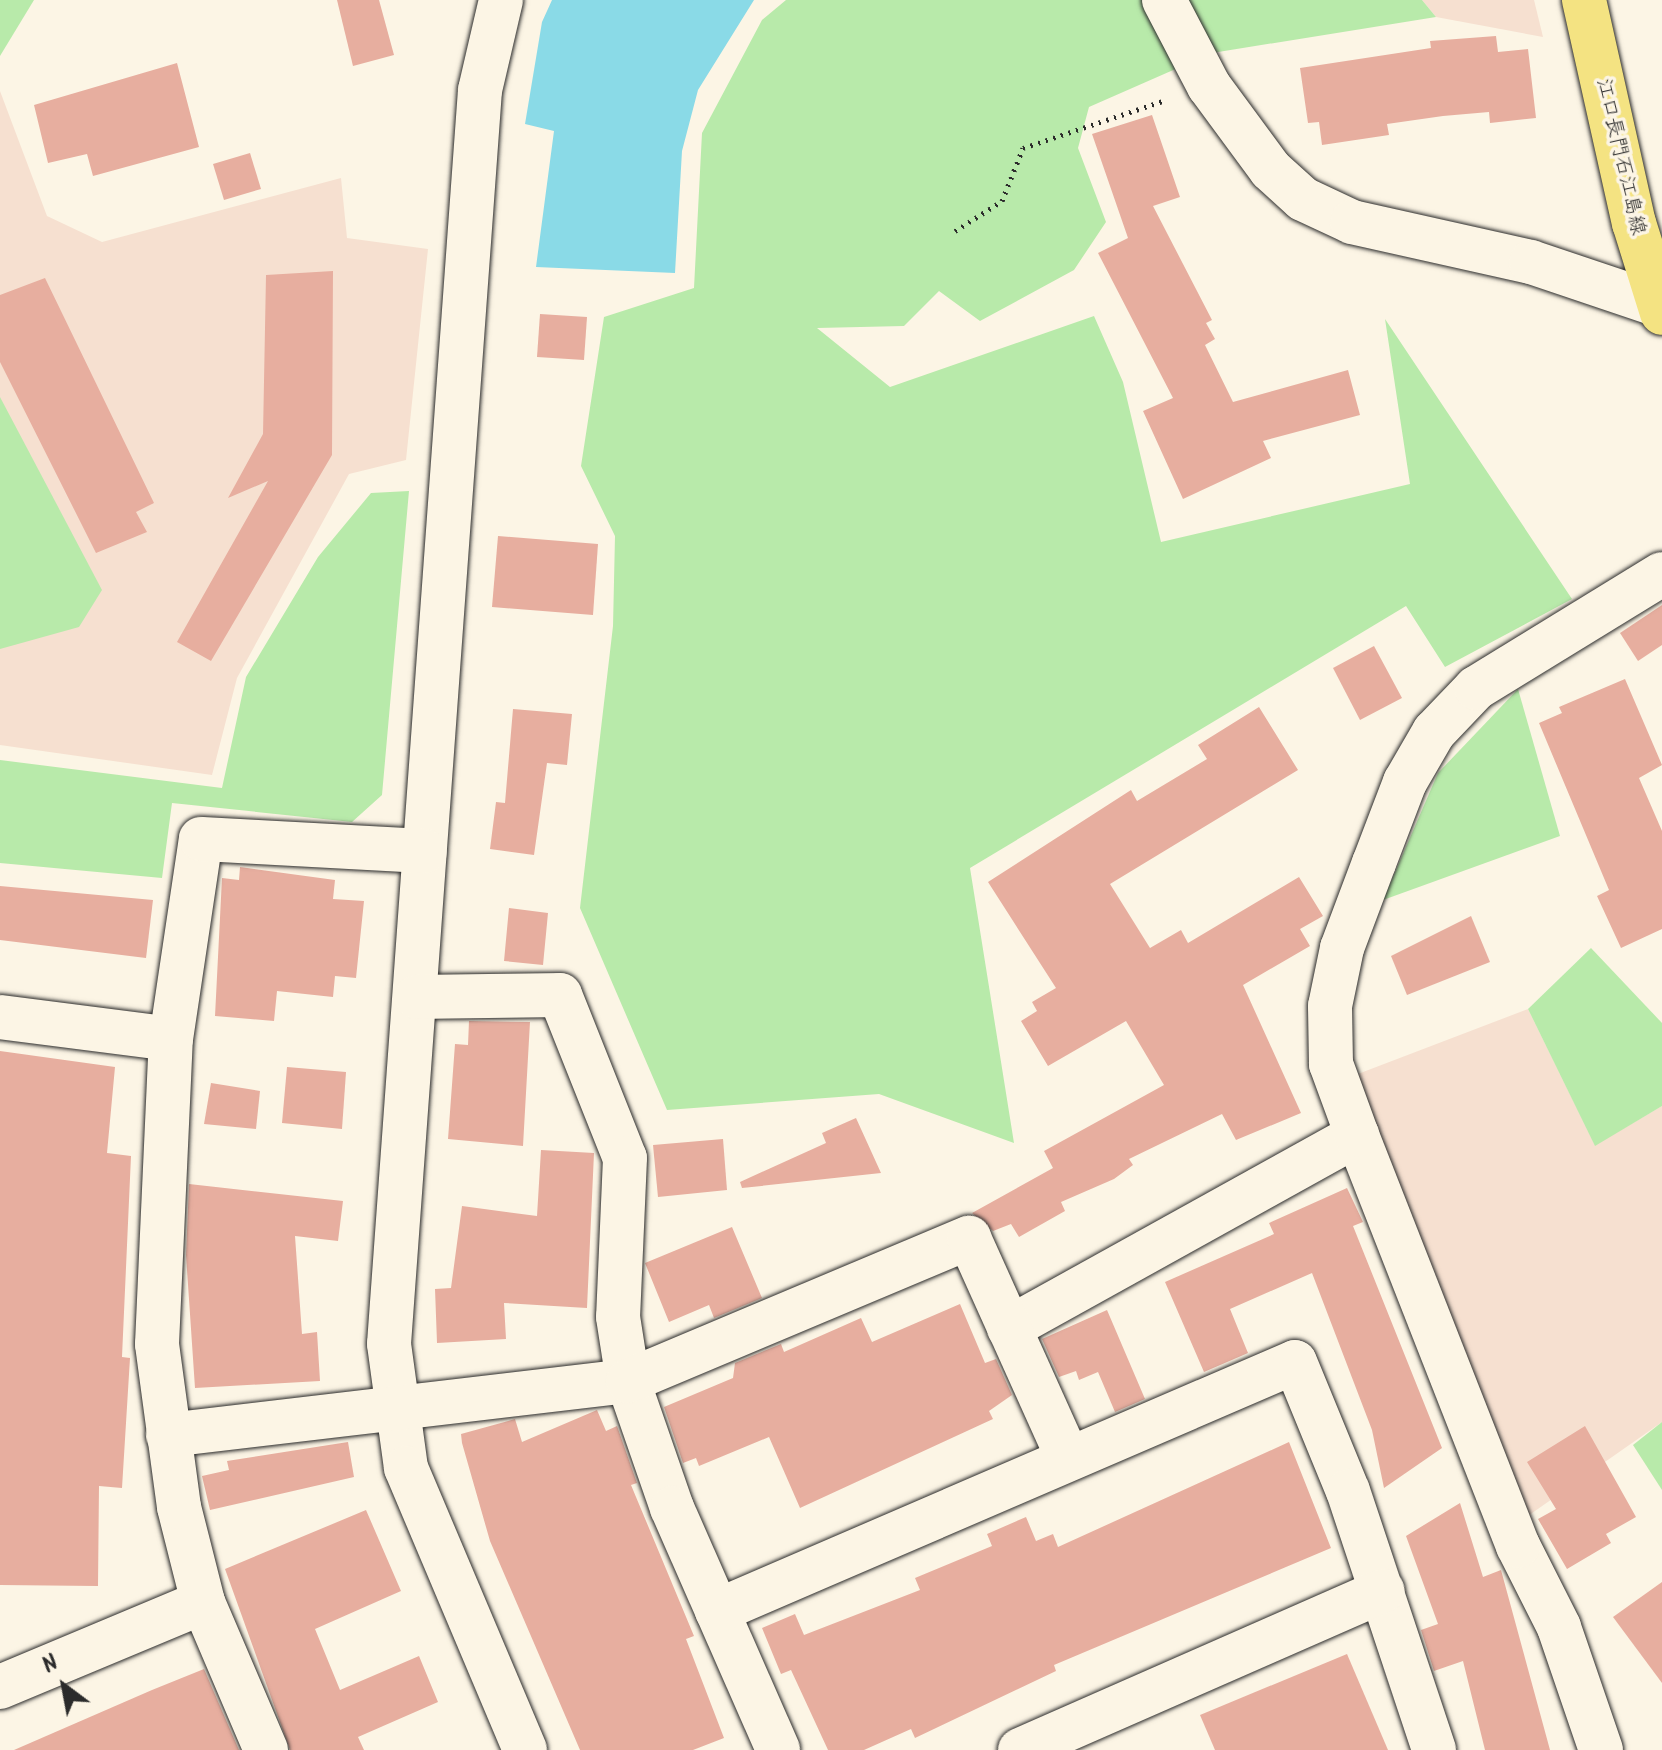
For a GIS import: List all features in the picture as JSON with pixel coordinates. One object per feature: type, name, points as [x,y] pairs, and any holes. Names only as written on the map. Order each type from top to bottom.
[{"type":"main road","name":"江口長門石江島線","points":[[1584,0],[1660,309]]},
{"type":"street","points":[[501,0],[480,90],[417,997],[389,1344],[406,1468],[525,1750]]},
{"type":"street","points":[[1164,0],[1209,86],[1271,170],[1303,199],[1352,222],[1531,262],[1660,309]]},
{"type":"street","points":[[1601,1750],[1559,1627],[1518,1546],[1331,1064],[1330,1006],[1342,948],[1405,782],[1434,732],[1476,688],[1662,574]]},
{"type":"street","points":[[266,1750],[203,1602],[168,1435],[157,1344],[171,1039],[201,839],[425,851]]},
{"type":"street","points":[[417,997],[560,995],[625,1158],[618,1317],[628,1381],[717,1611],[778,1750]]},
{"type":"street","points":[[0,1017],[171,1039]]},
{"type":"street","points":[[1009,1328],[1357,1135]]},
{"type":"street","points":[[168,1435],[628,1381],[969,1238],[1067,1456]]},
{"type":"street","points":[[717,1611],[1067,1456],[1295,1362],[1302,1367],[1383,1591],[1434,1750]]},
{"type":"street","points":[[1020,1750],[1383,1591]]},
{"type":"street","points":[[0,1687],[203,1602]]},
{"type":"path","points":[[955,231],[1002,201],[1023,148],[1209,86]]},
{"type":"shaded area","points":[[1422,0],[1534,0],[1543,37],[1436,17]]},
{"type":"shaded area","points":[[0,91],[47,216],[102,242],[341,178],[347,238],[428,249],[406,460],[349,474],[237,678],[212,775],[0,745]]},
{"type":"shaded area","points":[[1528,1009],[1595,1145],[1662,1106],[1662,1422],[1525,1518],[1350,1077]]},
{"type":"green space","points":[[0,0],[34,0],[0,56]]},
{"type":"green space","points":[[786,0],[1422,0],[1436,17],[1212,53],[1089,107],[1078,148],[1106,222],[1074,270],[980,321],[939,291],[904,326],[817,328],[890,387],[1094,316],[1123,382],[1161,542],[1410,484],[1385,319],[1572,599],[1445,667],[1406,606],[970,868],[1014,1143],[879,1094],[667,1110],[580,908],[613,626],[615,536],[581,466],[604,317],[694,288],[702,133],[762,20]]},
{"type":"green space","points":[[0,397],[102,590],[79,627],[0,649]]},
{"type":"green space","points":[[409,491],[382,795],[352,822],[172,803],[162,878],[0,863],[0,760],[222,788],[246,677],[318,557],[371,493]]},
{"type":"green space","points":[[1518,689],[1560,836],[1383,900],[1438,773]]},
{"type":"green space","points":[[1591,948],[1662,1023],[1662,1106],[1595,1146],[1528,1009]]},
{"type":"green space","points":[[1662,1422],[1662,1490],[1633,1445]]},
{"type":"water","points":[[552,0],[754,0],[698,90],[682,151],[675,273],[536,267],[554,131],[525,124],[542,22]]},
{"type":"building","points":[[337,0],[379,0],[394,55],[353,66]]},
{"type":"building","points":[[1496,36],[1498,52],[1528,49],[1536,118],[1490,123],[1489,112],[1443,116],[1387,124],[1389,135],[1322,145],[1319,122],[1308,123],[1300,68],[1431,48],[1430,41]]},
{"type":"building","points":[[177,63],[199,147],[93,176],[87,154],[48,163],[34,105]]},
{"type":"building","points":[[1152,115],[1180,197],[1153,206],[1212,320],[1206,323],[1215,339],[1205,345],[1233,402],[1348,370],[1360,415],[1263,441],[1271,458],[1183,499],[1143,411],[1173,398],[1098,253],[1128,238],[1092,134]]},
{"type":"building","points":[[250,153],[261,189],[224,200],[213,164]]},
{"type":"building","points":[[333,271],[332,455],[211,661],[177,642],[268,481],[228,498],[263,434],[266,275]]},
{"type":"building","points":[[45,278],[154,503],[136,512],[147,532],[96,553],[0,362],[0,295]]},
{"type":"building","points":[[540,314],[587,317],[584,360],[537,357]]},
{"type":"building","points":[[498,536],[598,544],[593,615],[492,607]]},
{"type":"building","points":[[1662,605],[1662,645],[1638,661],[1620,633]]},
{"type":"building","points":[[1374,646],[1402,698],[1360,720],[1333,668]]},
{"type":"building","points":[[1625,679],[1662,765],[1639,778],[1662,831],[1662,929],[1621,948],[1597,896],[1609,890],[1539,723],[1562,713],[1559,707]]},
{"type":"building","points":[[1259,707],[1298,770],[1110,884],[1150,948],[1181,930],[1188,943],[1299,877],[1323,916],[1300,929],[1310,946],[1243,985],[1301,1113],[1236,1140],[1222,1114],[1129,1159],[1133,1165],[1114,1179],[1061,1202],[1065,1211],[1019,1237],[1011,1224],[993,1231],[972,1213],[1053,1168],[1044,1151],[1164,1085],[1126,1021],[1048,1066],[1021,1021],[1037,1011],[1032,1002],[1056,988],[988,882],[1131,790],[1137,801],[1207,759],[1198,745]]},
{"type":"building","points":[[513,709],[572,714],[567,765],[547,763],[534,855],[490,849],[496,802],[505,803]]},
{"type":"building","points":[[240,867],[335,880],[333,899],[364,901],[356,978],[335,976],[333,997],[277,991],[274,1021],[215,1016],[222,878],[239,880]]},
{"type":"building","points":[[0,886],[153,900],[146,958],[0,940]]},
{"type":"building","points":[[509,908],[548,913],[543,965],[504,961]]},
{"type":"building","points":[[1471,916],[1490,962],[1407,995],[1391,956]]},
{"type":"building","points":[[469,1021],[530,1022],[523,1146],[448,1139],[455,1044],[468,1045]]},
{"type":"building","points":[[0,1051],[115,1067],[107,1153],[131,1156],[122,1357],[130,1358],[122,1488],[99,1486],[98,1586],[0,1585]]},
{"type":"building","points":[[287,1067],[346,1072],[342,1129],[282,1123]]},
{"type":"building","points":[[211,1083],[260,1091],[256,1129],[204,1124]]},
{"type":"building","points":[[856,1118],[881,1173],[742,1188],[740,1182],[826,1143],[822,1133]]},
{"type":"building","points":[[723,1139],[727,1190],[658,1197],[653,1145]]},
{"type":"building","points":[[541,1150],[594,1153],[587,1308],[504,1303],[506,1339],[437,1343],[435,1289],[451,1288],[462,1206],[537,1216]]},
{"type":"building","points":[[189,1184],[343,1201],[338,1241],[295,1236],[302,1334],[317,1332],[320,1381],[195,1388],[186,1255]]},
{"type":"building","points":[[1347,1188],[1363,1222],[1353,1226],[1442,1448],[1384,1488],[1372,1430],[1312,1273],[1230,1309],[1248,1353],[1204,1372],[1165,1282],[1274,1234],[1269,1223]]},
{"type":"building","points":[[732,1227],[762,1298],[714,1318],[709,1305],[669,1322],[645,1263]]},
{"type":"building","points":[[960,1304],[985,1363],[996,1359],[1012,1395],[989,1411],[993,1419],[800,1508],[769,1437],[699,1466],[696,1458],[683,1463],[664,1407],[733,1378],[735,1363],[781,1344],[784,1352],[861,1318],[872,1342]]},
{"type":"building","points":[[1107,1310],[1145,1399],[1115,1412],[1098,1372],[1079,1380],[1076,1371],[1059,1377],[1042,1339]]},
{"type":"building","points":[[597,1410],[606,1431],[617,1426],[637,1483],[631,1485],[694,1636],[686,1639],[724,1738],[693,1750],[580,1750],[490,1541],[462,1443],[461,1434],[515,1419],[522,1442]]},
{"type":"building","points":[[1585,1426],[1636,1517],[1606,1534],[1611,1543],[1567,1569],[1538,1519],[1556,1509],[1527,1462]]},
{"type":"building","points":[[348,1442],[354,1477],[210,1510],[202,1476],[229,1470],[227,1461]]},
{"type":"building","points":[[1289,1442],[1331,1548],[1054,1665],[1056,1671],[915,1738],[911,1729],[864,1750],[828,1750],[791,1670],[781,1674],[762,1628],[795,1614],[804,1635],[920,1590],[915,1578],[992,1546],[987,1534],[1026,1517],[1036,1541],[1053,1534],[1058,1547]]},
{"type":"building","points":[[1460,1503],[1483,1577],[1501,1570],[1550,1750],[1485,1750],[1463,1661],[1434,1671],[1421,1630],[1438,1624],[1406,1536]]},
{"type":"building","points":[[366,1510],[401,1591],[315,1629],[340,1690],[419,1656],[438,1702],[358,1737],[364,1750],[290,1750],[225,1569]]},
{"type":"building","points":[[1662,1582],[1662,1683],[1613,1617]]},
{"type":"building","points":[[1347,1654],[1388,1750],[1215,1750],[1200,1715]]},
{"type":"building","points":[[204,1669],[239,1750],[14,1750],[152,1690]]}]
